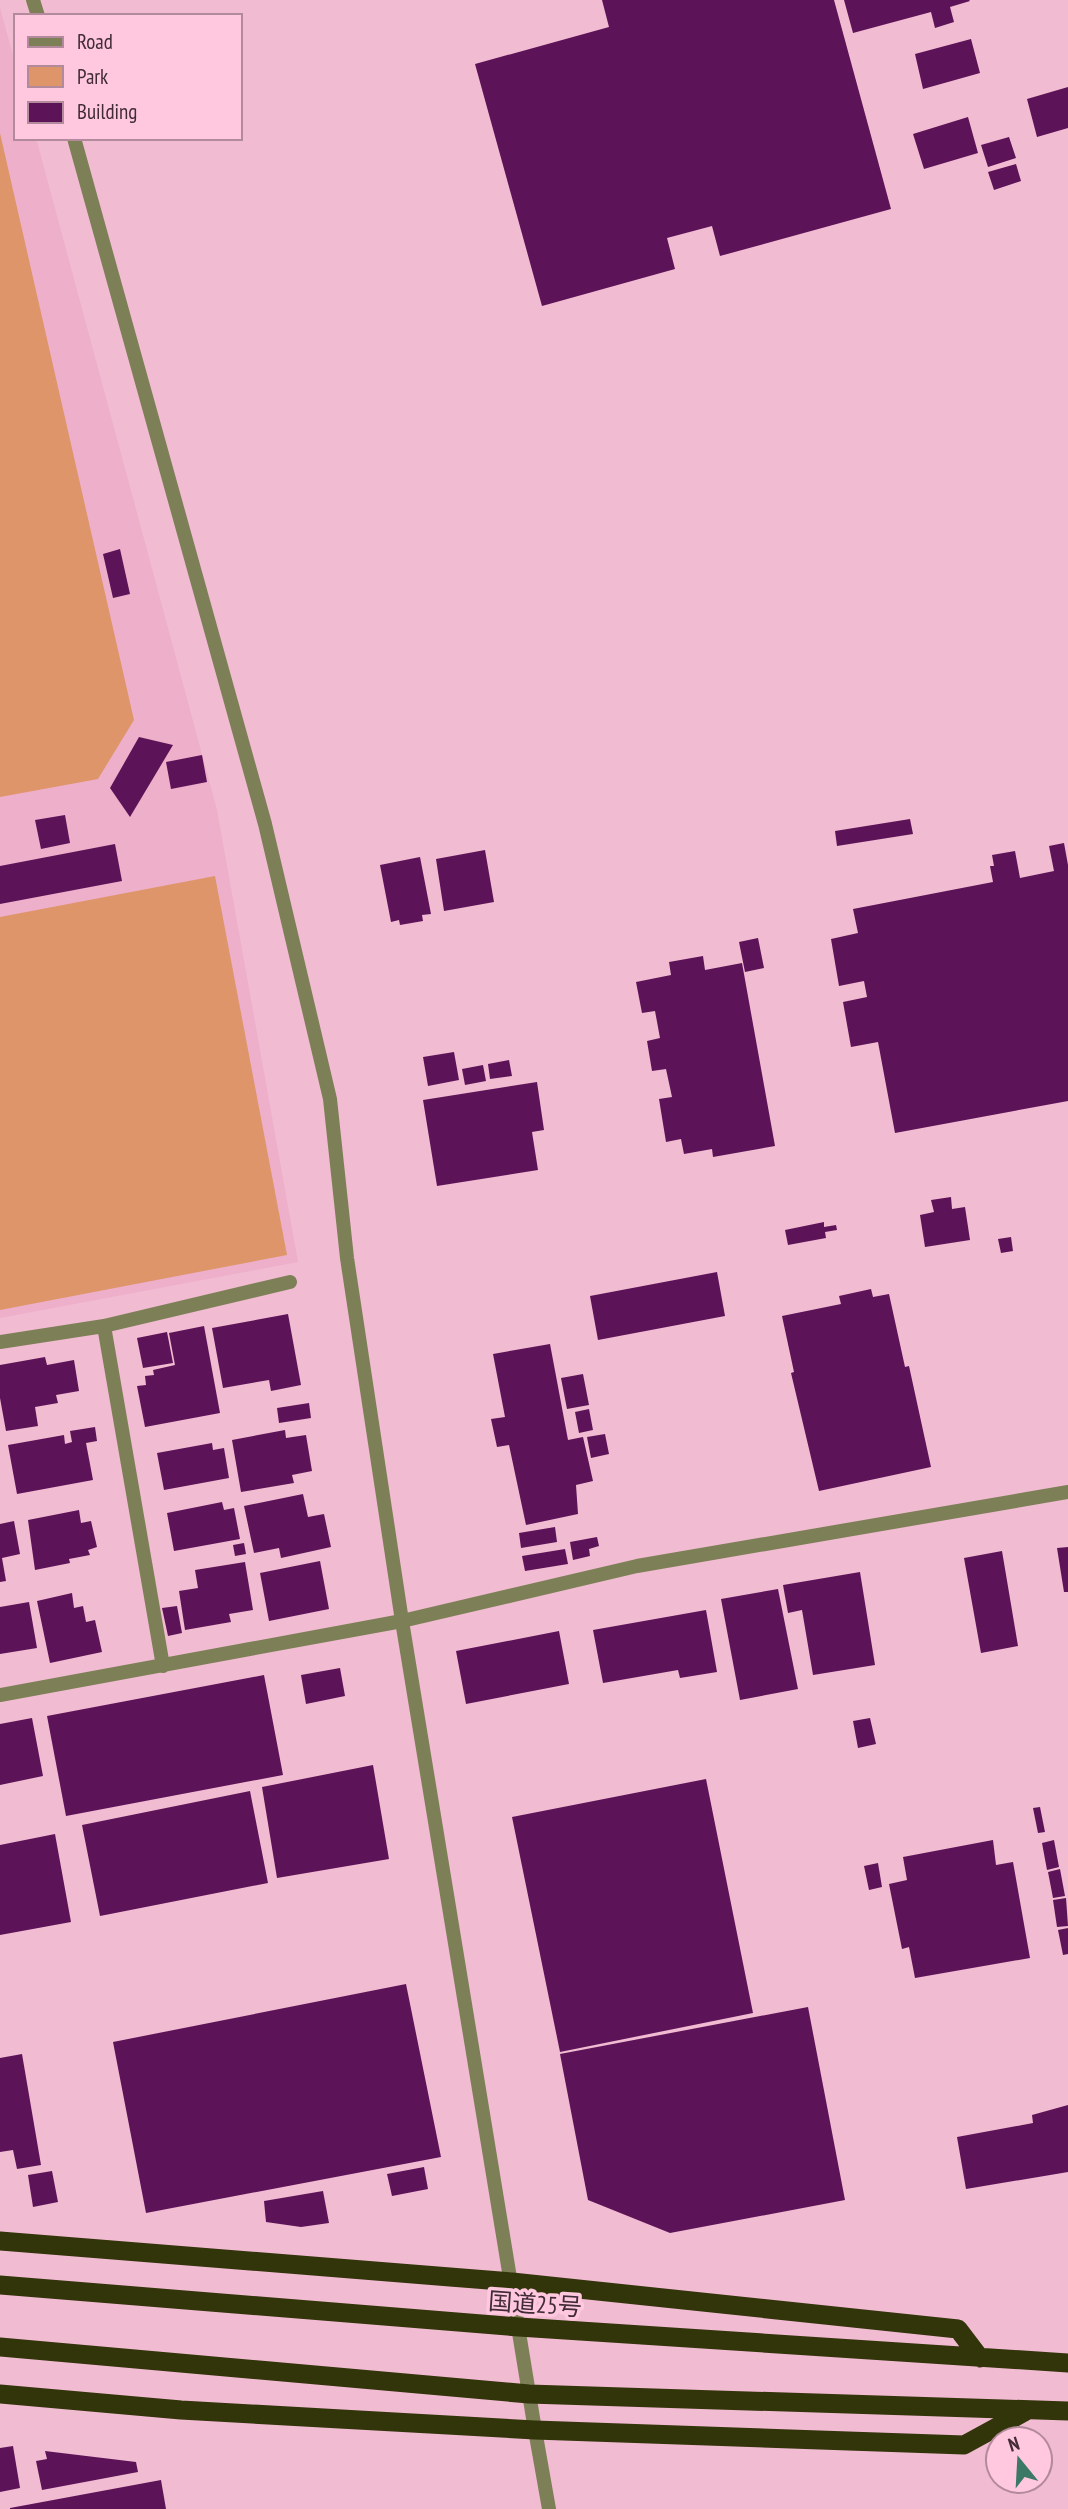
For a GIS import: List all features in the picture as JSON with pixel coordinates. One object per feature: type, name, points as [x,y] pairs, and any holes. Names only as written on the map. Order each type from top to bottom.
[{"type":"highway","points":[[0,2241],[512,2282],[958,2329],[979,2358]]},
{"type":"highway","name":"国道25号","points":[[0,2285],[519,2327],[1068,2363]]},
{"type":"highway","points":[[0,2347],[529,2394],[1068,2410]]},
{"type":"highway","points":[[0,2394],[181,2410],[536,2430],[964,2445],[1029,2409]]},
{"type":"street","points":[[75,140],[265,824],[330,1099],[347,1258],[402,1621],[549,2509]]},
{"type":"street","points":[[0,1342],[104,1326],[290,1282]]},
{"type":"street","points":[[104,1326],[163,1666]]},
{"type":"street","points":[[0,1695],[402,1621],[637,1566],[1068,1492]]},
{"type":"shaded area","points":[[0,8],[14,59],[14,140],[37,140],[217,810],[298,1262],[0,1318]]},
{"type":"green space","points":[[0,133],[134,720],[98,779],[0,797]]},
{"type":"green space","points":[[215,876],[287,1255],[0,1310],[0,917]]},
{"type":"building","points":[[602,0],[834,0],[891,209],[720,256],[712,226],[667,238],[675,269],[542,306],[475,64],[609,27]]},
{"type":"building","points":[[844,0],[970,1],[950,7],[954,22],[935,28],[931,12],[853,33]]},
{"type":"building","points":[[971,39],[980,73],[923,89],[915,54]]},
{"type":"building","points":[[1068,87],[1068,128],[1037,137],[1027,99]]},
{"type":"building","points":[[968,117],[978,153],[924,169],[913,134]]},
{"type":"building","points":[[1009,137],[1016,158],[988,167],[981,145]]},
{"type":"building","points":[[1016,164],[1021,181],[994,190],[988,172]]},
{"type":"building","points":[[120,549],[130,594],[113,598],[103,554]]},
{"type":"building","points":[[139,737],[173,745],[130,817],[110,788]]},
{"type":"building","points":[[202,755],[207,782],[171,789],[166,762]]},
{"type":"building","points":[[65,815],[70,843],[41,849],[35,820]]},
{"type":"building","points":[[910,819],[913,834],[837,846],[835,831]]},
{"type":"building","points":[[1064,843],[1068,865],[1068,1101],[895,1133],[878,1042],[851,1047],[843,1002],[867,997],[864,981],[839,986],[831,939],[858,933],[853,909],[993,882],[990,866],[994,866],[992,855],[1015,851],[1020,878],[1054,871],[1049,846]]},
{"type":"building","points":[[115,844],[122,881],[0,904],[0,866]]},
{"type":"building","points":[[485,850],[494,902],[444,911],[436,859]]},
{"type":"building","points":[[420,857],[431,914],[422,915],[423,921],[400,925],[399,920],[391,922],[380,865]]},
{"type":"building","points":[[758,938],[764,968],[745,972],[739,942]]},
{"type":"building","points":[[703,956],[705,970],[742,963],[775,1146],[713,1157],[712,1149],[684,1154],[681,1139],[666,1142],[659,1099],[672,1097],[666,1069],[652,1071],[647,1041],[660,1038],[655,1011],[642,1013],[636,982],[671,975],[669,962]]},
{"type":"building","points":[[454,1052],[459,1080],[428,1086],[423,1057]]},
{"type":"building","points":[[509,1060],[512,1076],[490,1079],[488,1064]]},
{"type":"building","points":[[483,1065],[486,1081],[465,1085],[462,1069]]},
{"type":"building","points":[[537,1082],[544,1130],[532,1132],[538,1170],[437,1186],[423,1100]]},
{"type":"building","points":[[951,1197],[952,1209],[965,1207],[970,1240],[925,1247],[920,1215],[934,1212],[931,1200]]},
{"type":"building","points":[[824,1222],[824,1227],[836,1225],[837,1230],[825,1232],[826,1238],[788,1245],[785,1230]]},
{"type":"building","points":[[1011,1237],[1013,1251],[1001,1253],[998,1239]]},
{"type":"building","points":[[717,1272],[725,1316],[598,1340],[590,1296]]},
{"type":"building","points":[[871,1289],[873,1297],[889,1294],[905,1367],[909,1366],[931,1467],[819,1491],[791,1373],[794,1372],[782,1316],[841,1304],[839,1296]]},
{"type":"building","points":[[288,1314],[301,1385],[271,1391],[269,1380],[223,1388],[212,1328]]},
{"type":"building","points":[[204,1326],[220,1413],[145,1427],[137,1386],[146,1385],[145,1376],[154,1375],[153,1370],[175,1365],[169,1333]]},
{"type":"building","points":[[167,1332],[173,1363],[143,1368],[137,1338]]},
{"type":"building","points":[[550,1344],[568,1440],[583,1437],[593,1481],[576,1485],[578,1514],[526,1525],[509,1445],[497,1447],[491,1419],[505,1417],[493,1354]]},
{"type":"building","points":[[45,1357],[47,1365],[74,1360],[79,1391],[56,1395],[58,1403],[35,1407],[38,1426],[6,1431],[0,1398],[0,1365]]},
{"type":"building","points":[[583,1374],[589,1405],[567,1409],[561,1378]]},
{"type":"building","points":[[309,1403],[311,1418],[279,1423],[277,1408]]},
{"type":"building","points":[[589,1409],[593,1430],[579,1433],[575,1412]]},
{"type":"building","points":[[95,1427],[97,1441],[86,1443],[93,1480],[17,1494],[8,1445],[64,1435],[65,1444],[72,1442],[70,1431]]},
{"type":"building","points":[[285,1430],[286,1438],[306,1435],[312,1471],[292,1475],[294,1483],[241,1492],[232,1440]]},
{"type":"building","points":[[605,1434],[609,1454],[591,1458],[587,1437]]},
{"type":"building","points":[[212,1443],[213,1450],[224,1448],[229,1478],[164,1490],[157,1453]]},
{"type":"building","points":[[303,1494],[308,1517],[324,1514],[331,1547],[281,1558],[279,1548],[254,1553],[244,1506]]},
{"type":"building","points":[[222,1502],[224,1510],[234,1508],[240,1539],[174,1551],[167,1513]]},
{"type":"building","points":[[79,1510],[81,1523],[91,1521],[97,1547],[88,1550],[90,1555],[69,1559],[70,1563],[35,1570],[28,1520]]},
{"type":"building","points":[[14,1521],[20,1554],[2,1558],[6,1581],[0,1582],[0,1524]]},
{"type":"building","points":[[555,1527],[557,1542],[521,1548],[519,1533]]},
{"type":"building","points":[[597,1537],[599,1546],[589,1549],[590,1556],[573,1560],[570,1542]]},
{"type":"building","points":[[244,1543],[246,1554],[235,1556],[233,1545]]},
{"type":"building","points":[[1068,1547],[1068,1592],[1064,1592],[1057,1548]]},
{"type":"building","points":[[565,1549],[568,1564],[525,1571],[522,1556]]},
{"type":"building","points":[[1002,1551],[1018,1646],[981,1653],[964,1558]]},
{"type":"building","points":[[320,1561],[329,1609],[269,1621],[260,1573]]},
{"type":"building","points":[[245,1562],[253,1610],[229,1614],[231,1622],[185,1630],[179,1591],[198,1588],[195,1570]]},
{"type":"building","points":[[860,1572],[875,1665],[813,1675],[802,1610],[788,1613],[783,1585]]},
{"type":"building","points":[[778,1589],[798,1689],[740,1700],[721,1599]]},
{"type":"building","points":[[72,1593],[74,1608],[83,1606],[86,1622],[95,1620],[102,1652],[50,1663],[37,1601]]},
{"type":"building","points":[[29,1602],[37,1648],[0,1654],[0,1607]]},
{"type":"building","points":[[177,1606],[182,1633],[168,1636],[162,1608]]},
{"type":"building","points":[[706,1610],[717,1672],[680,1678],[678,1670],[603,1683],[593,1630]]},
{"type":"building","points":[[559,1631],[569,1684],[466,1704],[456,1651]]},
{"type":"building","points":[[340,1668],[345,1696],[306,1704],[301,1675]]},
{"type":"building","points":[[264,1675],[283,1775],[66,1816],[47,1716]]},
{"type":"building","points":[[32,1718],[43,1776],[0,1785],[0,1724]]},
{"type":"building","points":[[870,1718],[876,1744],[858,1748],[853,1721]]},
{"type":"building","points":[[373,1765],[389,1859],[277,1878],[262,1787]]},
{"type":"building","points":[[706,1779],[753,2013],[560,2052],[512,1817]]},
{"type":"building","points":[[250,1791],[268,1883],[100,1916],[82,1825]]},
{"type":"building","points":[[1040,1807],[1045,1832],[1038,1833],[1033,1808]]},
{"type":"building","points":[[55,1834],[71,1922],[0,1935],[0,1845]]},
{"type":"building","points":[[993,1840],[996,1865],[1013,1862],[1030,1958],[915,1978],[909,1947],[902,1949],[889,1884],[907,1880],[903,1857]]},
{"type":"building","points":[[1054,1840],[1059,1867],[1047,1870],[1042,1843]]},
{"type":"building","points":[[878,1863],[882,1887],[869,1890],[864,1866]]},
{"type":"building","points":[[1060,1869],[1065,1896],[1053,1898],[1048,1872]]},
{"type":"building","points":[[1066,1898],[1068,1926],[1057,1927],[1053,1900]]},
{"type":"building","points":[[1068,1928],[1068,1954],[1063,1955],[1058,1930]]},
{"type":"building","points":[[406,1984],[441,2157],[146,2213],[113,2042]]},
{"type":"building","points":[[808,2007],[845,2200],[670,2233],[588,2200],[560,2054]]},
{"type":"building","points":[[22,2054],[41,2165],[17,2169],[13,2150],[0,2152],[0,2058]]},
{"type":"building","points":[[1068,2105],[1068,2172],[966,2189],[957,2137],[1033,2123],[1032,2115]]},
{"type":"building","points":[[424,2167],[428,2189],[392,2196],[387,2174]]},
{"type":"building","points":[[52,2171],[58,2202],[33,2207],[28,2175]]},
{"type":"building","points":[[323,2191],[329,2223],[301,2227],[266,2222],[264,2201]]},
{"type":"building","points":[[13,2446],[20,2488],[0,2492],[0,2448]]},
{"type":"building","points":[[45,2451],[136,2462],[138,2472],[42,2490],[36,2461],[47,2459]]},
{"type":"building","points":[[161,2480],[166,2509],[10,2509],[10,2508]]}]
